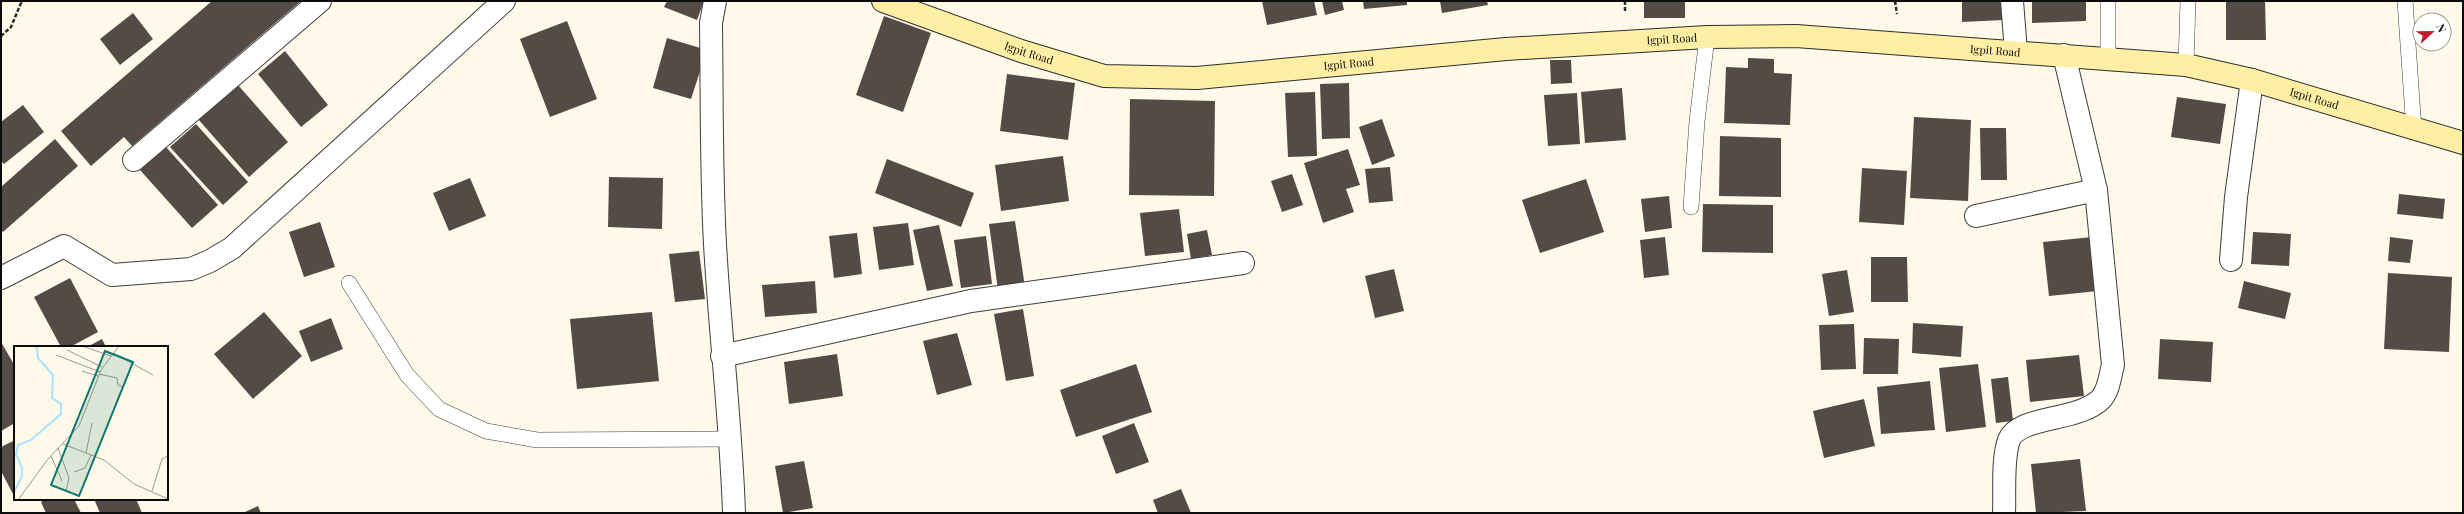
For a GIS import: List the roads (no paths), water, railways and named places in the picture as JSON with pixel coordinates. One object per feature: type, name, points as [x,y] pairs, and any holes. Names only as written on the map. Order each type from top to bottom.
[{"type":"street","points":[[134,160],[320,1]]},
{"type":"street","points":[[1,278],[64,246],[112,275],[191,269],[210,261],[232,248],[504,1]]},
{"type":"street","points":[[715,1],[711,23],[715,242],[722,356],[731,439],[734,513]]},
{"type":"street","name":"Igpit Road","points":[[883,1],[1021,51],[1104,76],[1197,78],[1506,48],[1707,37],[1796,36],[2108,59],[2144,60],[2186,65],[2252,80],[2414,130],[2463,143]]},
{"type":"street","points":[[2012,1],[2016,52]]},
{"type":"street","points":[[2004,513],[2009,440],[2014,432],[2021,427],[2032,423],[2063,418],[2088,408],[2101,399],[2107,390],[2113,365],[2096,190],[2064,55]]},
{"type":"street","points":[[2231,260],[2236,197],[2252,80]]},
{"type":"street","points":[[1976,216],[2096,190]]},
{"type":"street","points":[[722,356],[971,301],[1243,263]]},
{"type":"lane","points":[[2108,1],[2108,59]]},
{"type":"lane","points":[[2186,65],[2188,1]]},
{"type":"lane","points":[[2405,1],[2414,130]]},
{"type":"lane","points":[[1691,207],[1697,120],[1707,37]]},
{"type":"lane","points":[[349,283],[406,375],[439,409],[486,432],[537,440],[731,439]]}]
